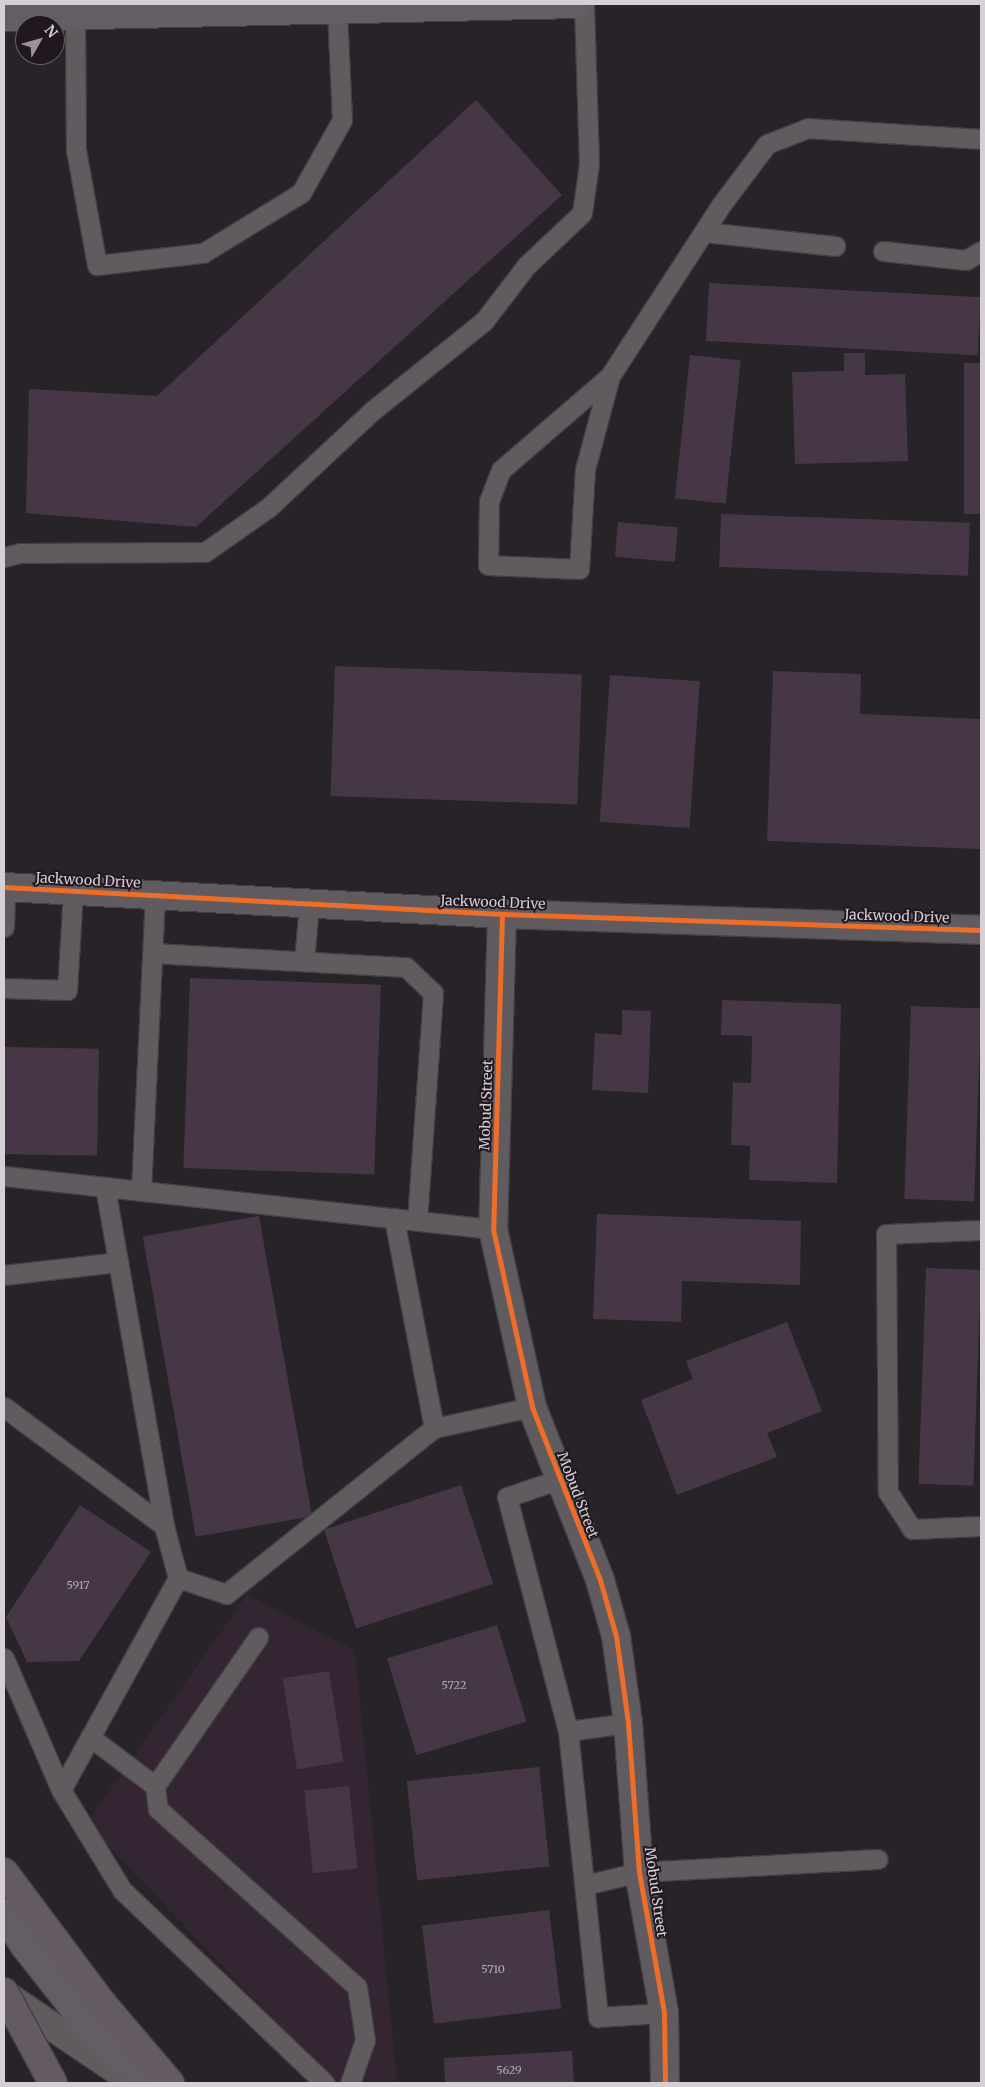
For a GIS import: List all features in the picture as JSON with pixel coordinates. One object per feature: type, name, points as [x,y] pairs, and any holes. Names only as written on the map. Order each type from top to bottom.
[{"type":"highway","points":[[4,1872],[91,1988],[170,2083]]},
{"type":"highway","points":[[4,1993],[53,2083]]},
{"type":"main road","points":[[4,17],[190,8],[337,11],[575,4]]},
{"type":"main road","points":[[4,1913],[24,1945],[83,2020],[148,2083]]},
{"type":"street","name":"Jackwood Drive","points":[[4,887],[502,914],[981,930]]},
{"type":"street","name":"Mobud Street","points":[[502,914],[493,1228],[532,1407],[600,1580],[616,1636],[628,1723],[639,1872],[664,2014],[665,2083]]},
{"type":"street","points":[[4,1993],[136,2083]]},
{"type":"lane","points":[[4,557],[20,553],[205,552],[269,507],[372,411],[484,321],[526,266],[582,213],[589,164],[584,4]]},
{"type":"lane","points":[[75,15],[76,150],[96,264],[204,252],[301,193],[342,120],[337,11]]},
{"type":"lane","points":[[610,376],[585,469],[579,568],[488,565],[489,501],[501,470],[610,376],[704,232],[767,144],[808,128],[981,139]]},
{"type":"lane","points":[[704,232],[835,246]]},
{"type":"lane","points":[[883,251],[966,260],[981,251]]},
{"type":"lane","points":[[4,887],[4,927]]},
{"type":"lane","points":[[4,988],[66,990],[73,891]]},
{"type":"lane","points":[[141,1191],[155,895]]},
{"type":"lane","points":[[304,961],[309,904]]},
{"type":"lane","points":[[153,952],[406,967],[433,993],[416,1220]]},
{"type":"lane","points":[[4,1176],[493,1228]]},
{"type":"lane","points":[[61,1790],[178,1578],[164,1526],[105,1187]]},
{"type":"lane","points":[[394,1218],[434,1428]]},
{"type":"lane","points":[[981,1230],[886,1234],[888,1492],[912,1529],[981,1526]]},
{"type":"lane","points":[[4,1275],[118,1262]]},
{"type":"lane","points":[[4,1407],[164,1526]]},
{"type":"lane","points":[[178,1578],[226,1594],[434,1428],[532,1407]]},
{"type":"lane","points":[[560,1479],[507,1497],[568,1731],[598,2017],[664,2014]]},
{"type":"lane","points":[[154,1786],[258,1637]]},
{"type":"lane","points":[[4,1658],[61,1790],[122,1890],[326,2083]]},
{"type":"lane","points":[[568,1731],[628,1723]]},
{"type":"lane","points":[[90,1736],[154,1786],[158,1809],[357,1987],[365,2040],[350,2083]]},
{"type":"lane","points":[[585,1885],[639,1872],[878,1859]]},
{"type":"shaded area","points":[[247,1595],[355,1650],[397,2083],[333,2083],[87,1823]]},
{"type":"building","points":[[476,100],[562,195],[196,527],[26,513],[29,389],[157,396]]},
{"type":"building","points":[[709,283],[981,297],[978,355],[706,341]]},
{"type":"building","points":[[844,353],[865,353],[865,375],[905,374],[908,461],[795,464],[792,372],[844,371]]},
{"type":"building","points":[[690,355],[741,360],[726,504],[675,498]]},
{"type":"building","points":[[964,363],[981,363],[981,514],[964,514]]},
{"type":"building","points":[[721,514],[970,523],[968,576],[719,567]]},
{"type":"building","points":[[618,522],[678,527],[675,562],[615,557]]},
{"type":"building","points":[[335,666],[582,675],[577,805],[330,796]]},
{"type":"building","points":[[773,671],[861,674],[860,714],[981,719],[981,849],[767,841]]},
{"type":"building","points":[[610,675],[700,681],[690,828],[600,822]]},
{"type":"building","points":[[190,978],[381,985],[374,1175],[183,1168]]},
{"type":"building","points":[[722,1000],[841,1004],[837,1183],[749,1180],[750,1146],[731,1145],[733,1082],[751,1083],[752,1036],[721,1035]]},
{"type":"building","points":[[911,1006],[981,1008],[974,1201],[904,1199]]},
{"type":"building","points":[[622,1010],[651,1011],[648,1093],[592,1090],[595,1033],[622,1035]]},
{"type":"building","points":[[4,1047],[99,1049],[97,1156],[4,1154]]},
{"type":"building","points":[[597,1214],[801,1221],[800,1285],[682,1281],[681,1322],[593,1319]]},
{"type":"building","points":[[259,1216],[312,1516],[196,1537],[143,1236]]},
{"type":"building","points":[[926,1268],[981,1270],[973,1486],[918,1484]]},
{"type":"building","points":[[787,1322],[822,1411],[767,1433],[777,1457],[677,1495],[641,1400],[693,1379],[686,1361]]},
{"type":"building","points":[[461,1485],[493,1584],[356,1628],[324,1529]]},
{"type":"building","points":[[80,1505],[151,1552],[79,1661],[27,1662],[6,1617]]},
{"type":"building","points":[[497,1625],[527,1722],[417,1755],[387,1659]]},
{"type":"building","points":[[329,1671],[343,1762],[297,1769],[283,1678]]},
{"type":"building","points":[[539,1767],[549,1866],[417,1880],[407,1781]]},
{"type":"building","points":[[349,1786],[358,1869],[313,1873],[304,1791]]},
{"type":"building","points":[[549,1910],[561,2008],[434,2024],[422,1926]]},
{"type":"building","points":[[572,2051],[574,2083],[445,2083],[444,2058]]},
{"type":"cycle path","points":[[4,887],[502,914],[981,930]]},
{"type":"cycle path","points":[[502,914],[493,1229],[532,1407],[600,1580],[616,1636],[628,1723],[639,1872],[664,2013],[665,2083]]}]
